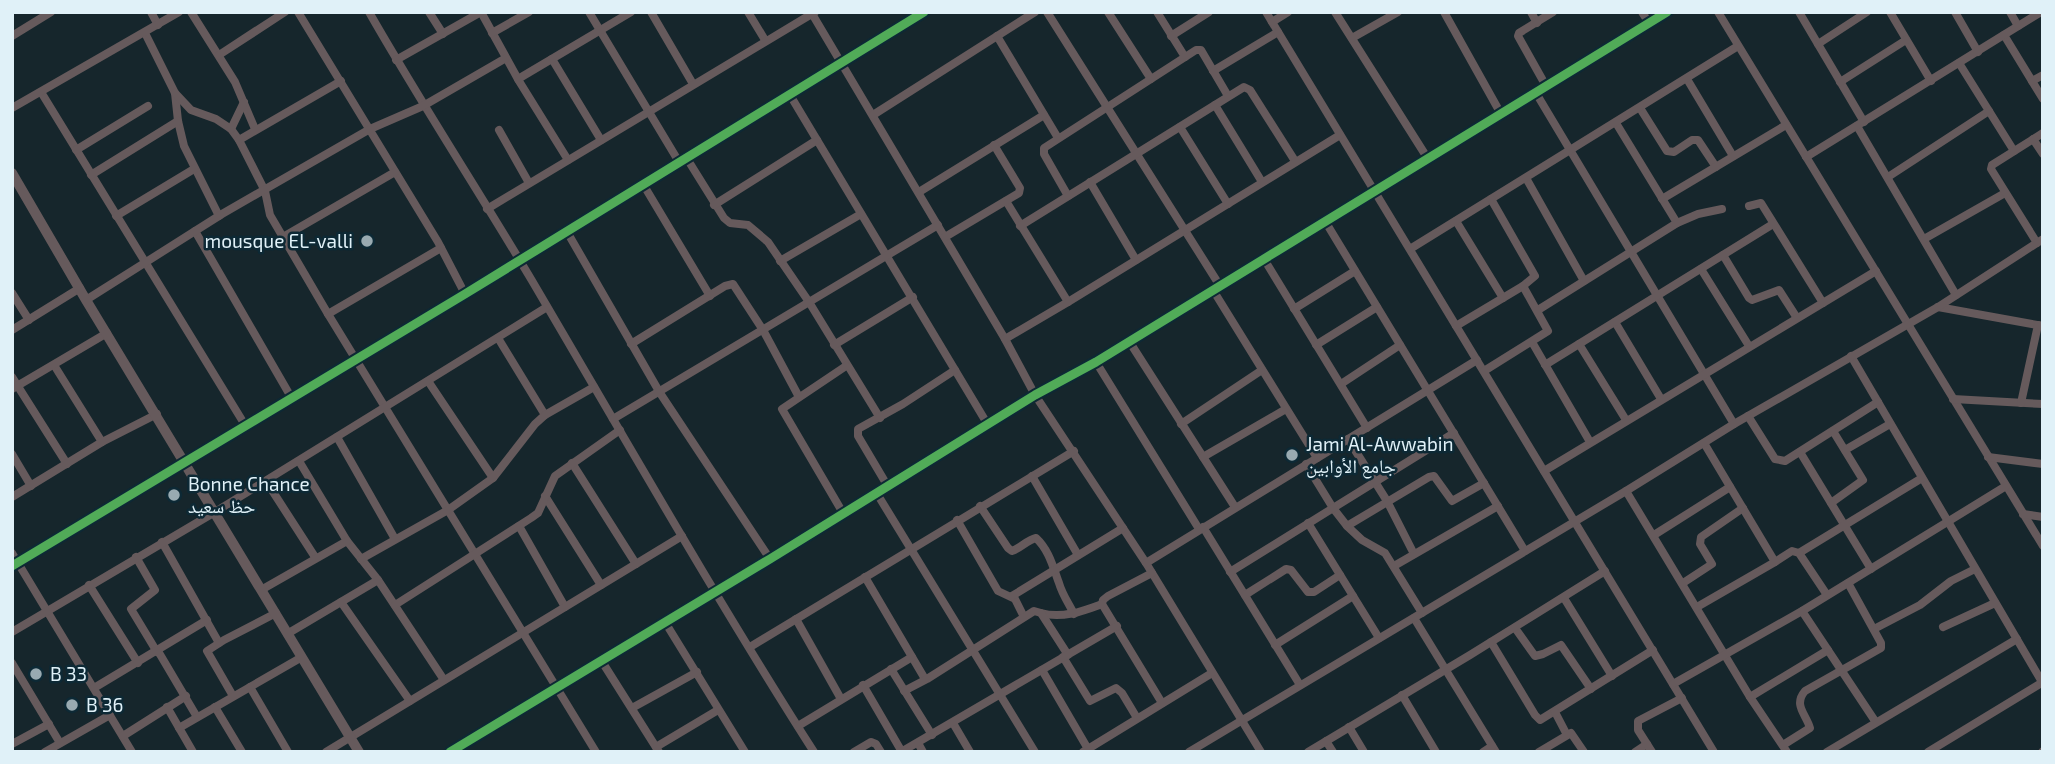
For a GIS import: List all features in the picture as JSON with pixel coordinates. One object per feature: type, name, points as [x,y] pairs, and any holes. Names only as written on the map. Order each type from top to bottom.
[{"type":"street","points":[[12,36],[39,15],[51,12]]},
{"type":"street","points":[[150,12],[158,24]]},
{"type":"street","points":[[12,108],[179,12]]},
{"type":"street","points":[[191,12],[219,55],[255,129]]},
{"type":"street","points":[[219,55],[285,12]]},
{"type":"street","points":[[298,12],[441,248],[465,294]]},
{"type":"street","points":[[369,12],[423,106],[519,259],[715,592],[814,752]]},
{"type":"street","points":[[429,12],[443,34]]},
{"type":"street","points":[[396,60],[481,12],[568,160]]},
{"type":"street","points":[[492,33],[516,15],[529,12]]},
{"type":"street","points":[[589,12],[648,111],[714,205],[730,223],[748,225],[768,242],[809,302],[880,418]]},
{"type":"street","points":[[518,79],[631,12]]},
{"type":"street","points":[[651,12],[693,84]]},
{"type":"street","points":[[748,12],[765,40]]},
{"type":"street","points":[[15,565],[465,294],[924,12]]},
{"type":"street","points":[[873,115],[1035,12]]},
{"type":"street","points":[[1047,12],[1185,230],[1262,370],[1317,458]]},
{"type":"street","points":[[1108,12],[1151,79]]},
{"type":"street","points":[[1157,12],[1185,57]]},
{"type":"street","points":[[1266,12],[1714,752]]},
{"type":"street","points":[[1272,22],[1288,12]]},
{"type":"street","points":[[1335,12],[1428,159]]},
{"type":"street","points":[[1352,38],[1398,12]]},
{"type":"street","points":[[1444,12],[1501,114]]},
{"type":"street","points":[[1531,12],[1537,23]]},
{"type":"street","points":[[1546,86],[1518,36],[1553,12]]},
{"type":"street","points":[[1642,12],[1649,23]]},
{"type":"street","points":[[450,752],[1035,395],[1096,362],[1667,12]]},
{"type":"street","points":[[1718,12],[2043,546]]},
{"type":"street","points":[[1799,12],[1840,82],[1888,177],[1956,295]]},
{"type":"street","points":[[1818,44],[1867,12]]},
{"type":"street","points":[[1890,12],[1931,81]]},
{"type":"street","points":[[1955,12],[1978,52]]},
{"type":"street","points":[[2010,12],[2018,26]]},
{"type":"street","points":[[1806,157],[2042,12]]},
{"type":"street","points":[[487,209],[813,13],[1005,339],[1035,395],[1146,562],[1261,752]]},
{"type":"street","points":[[1171,36],[1206,13]]},
{"type":"street","points":[[1213,71],[1278,32]]},
{"type":"street","points":[[145,33],[175,93],[191,110],[216,119],[231,129],[239,140],[265,191],[270,215],[596,752]]},
{"type":"street","points":[[2004,35],[2043,99]]},
{"type":"street","points":[[997,36],[1058,138]]},
{"type":"street","points":[[1840,82],[1906,40]]},
{"type":"street","points":[[1410,249],[1738,46]]},
{"type":"street","points":[[1068,196],[1042,150],[1196,50],[1201,50],[1228,96]]},
{"type":"street","points":[[86,300],[219,216],[370,129],[423,106],[506,58]]},
{"type":"street","points":[[552,59],[601,140]]},
{"type":"street","points":[[1959,63],[2014,151]]},
{"type":"street","points":[[2032,81],[2043,75]]},
{"type":"street","points":[[1687,79],[1733,156]]},
{"type":"street","points":[[239,140],[341,81]]},
{"type":"street","points":[[1020,226],[1244,87],[1250,90],[1295,162]]},
{"type":"street","points":[[41,92],[245,425]]},
{"type":"street","points":[[175,93],[184,146],[219,216]]},
{"type":"street","points":[[1536,93],[1734,424]]},
{"type":"street","points":[[790,95],[988,425]]},
{"type":"street","points":[[231,129],[244,102]]},
{"type":"street","points":[[1215,105],[1262,183]]},
{"type":"street","points":[[76,150],[148,106]]},
{"type":"street","points":[[1640,108],[1667,151],[1674,152],[1692,140],[1698,140],[1716,167]]},
{"type":"street","points":[[1888,177],[1989,111]]},
{"type":"street","points":[[919,192],[1044,115]]},
{"type":"street","points":[[91,175],[178,121]]},
{"type":"street","points":[[1616,123],[1677,223]]},
{"type":"street","points":[[1662,199],[1786,125]]},
{"type":"street","points":[[1180,127],[1228,204]]},
{"type":"street","points":[[499,130],[529,183]]},
{"type":"street","points":[[1189,752],[1734,424],[1938,307],[2040,241],[1991,169],[1992,165],[2043,132]]},
{"type":"street","points":[[1005,339],[1340,135]]},
{"type":"street","points":[[2033,139],[2043,154]]},
{"type":"street","points":[[714,205],[817,141]]},
{"type":"street","points":[[945,237],[1020,190],[994,145]]},
{"type":"street","points":[[116,216],[194,169]]},
{"type":"street","points":[[283,237],[395,172]]},
{"type":"street","points":[[12,173],[17,188],[186,461],[359,752]]},
{"type":"street","points":[[1525,178],[1584,281]]},
{"type":"street","points":[[1090,182],[1136,260]]},
{"type":"street","points":[[643,184],[710,296]]},
{"type":"street","points":[[1924,239],[2005,193]]},
{"type":"street","points":[[1456,326],[1535,278],[1535,273],[1491,199]]},
{"type":"street","points":[[1006,201],[1068,302]]},
{"type":"street","points":[[1749,206],[1761,203],[1823,303]]},
{"type":"street","points":[[1538,310],[1677,223],[1698,214],[1722,209]]},
{"type":"street","points":[[780,261],[861,214]]},
{"type":"street","points":[[1325,221],[1525,551]]},
{"type":"street","points":[[1456,221],[1503,298]]},
{"type":"street","points":[[1545,365],[1773,224]]},
{"type":"street","points":[[613,419],[938,225]]},
{"type":"street","points":[[566,230],[660,393],[770,559]]},
{"type":"street","points":[[195,231],[290,397]]},
{"type":"street","points":[[328,314],[441,248]]},
{"type":"street","points":[[1723,255],[1749,298],[1758,299],[1779,290],[1797,318]]},
{"type":"street","points":[[1264,259],[1367,428]]},
{"type":"street","points":[[1701,269],[1749,346]]},
{"type":"street","points":[[1294,309],[1355,271]]},
{"type":"street","points":[[1544,471],[1876,271]]},
{"type":"street","points":[[631,344],[725,286],[733,284],[763,330],[799,397]]},
{"type":"street","points":[[1483,371],[1547,333],[1549,329],[1523,286]]},
{"type":"street","points":[[12,330],[80,288]]},
{"type":"street","points":[[12,293],[29,320]]},
{"type":"street","points":[[834,345],[913,297]]},
{"type":"street","points":[[12,632],[299,461],[547,307]]},
{"type":"street","points":[[1316,345],[1377,307]]},
{"type":"street","points":[[1938,307],[2040,325],[2021,403]]},
{"type":"street","points":[[1615,322],[1661,399]]},
{"type":"street","points":[[15,387],[107,333]]},
{"type":"street","points":[[498,338],[545,415]]},
{"type":"street","points":[[1129,341],[1235,507]]},
{"type":"street","points":[[1532,342],[1590,442]]},
{"type":"street","points":[[1579,344],[1626,420]]},
{"type":"street","points":[[1340,384],[1400,345]]},
{"type":"street","points":[[1851,356],[2043,682],[1932,751]]},
{"type":"street","points":[[1146,562],[1476,360]]},
{"type":"street","points":[[1096,362],[1300,685]]},
{"type":"street","points":[[54,365],[102,442]]},
{"type":"street","points":[[844,513],[782,411],[783,406],[846,366]]},
{"type":"street","points":[[887,485],[857,432],[861,426],[880,418],[955,370]]},
{"type":"street","points":[[1181,424],[1262,370]]},
{"type":"street","points":[[12,377],[15,387],[67,464]]},
{"type":"street","points":[[428,382],[493,478]]},
{"type":"street","points":[[361,559],[448,510],[493,478],[528,432],[545,415],[594,387]]},
{"type":"street","points":[[1953,398],[2043,404]]},
{"type":"street","points":[[1748,416],[1775,460],[1785,461],[1878,402]]},
{"type":"street","points":[[1203,457],[1286,408]]},
{"type":"street","points":[[12,497],[102,442],[157,414]]},
{"type":"street","points":[[1845,450],[1891,424]]},
{"type":"street","points":[[395,605],[538,513],[555,477],[620,430]]},
{"type":"street","points":[[1831,503],[1863,480],[1833,431]]},
{"type":"street","points":[[1230,572],[1454,433]]},
{"type":"street","points":[[337,437],[395,539]]},
{"type":"street","points":[[1348,439],[1387,502],[1414,554]]},
{"type":"street","points":[[1704,443],[1775,562]]},
{"type":"street","points":[[750,647],[1074,451]]},
{"type":"street","points":[[1800,452],[1871,569]]},
{"type":"street","points":[[12,454],[31,486]]},
{"type":"street","points":[[1988,457],[2043,464]]},
{"type":"street","points":[[299,461],[347,541],[378,580],[444,680]]},
{"type":"street","points":[[572,463],[636,564]]},
{"type":"street","points":[[1306,464],[1347,526],[1362,540],[1385,554],[1394,566],[1445,669],[1494,749],[1483,752]]},
{"type":"street","points":[[1032,476],[1078,555]]},
{"type":"street","points":[[1347,526],[1429,477],[1434,477],[1452,501],[1484,483]]},
{"type":"street","points":[[1799,553],[1922,478]]},
{"type":"street","points":[[266,481],[315,557]]},
{"type":"street","points":[[1673,684],[1802,611],[2006,486]]},
{"type":"street","points":[[1654,536],[1730,487]]},
{"type":"street","points":[[1626,491],[1750,697],[1785,748],[1810,728],[1799,706],[1802,694],[1881,648],[1874,629],[1848,583]]},
{"type":"street","points":[[876,492],[1035,752]]},
{"type":"street","points":[[545,496],[601,585]]},
{"type":"street","points":[[980,506],[1012,551],[1036,538],[1056,568],[1059,585],[1074,614]]},
{"type":"street","points":[[1394,566],[1498,506]]},
{"type":"street","points":[[1683,583],[1712,564],[1700,544],[1701,537],[1743,508]]},
{"type":"street","points":[[2023,514],[2043,517]]},
{"type":"street","points":[[957,520],[998,591],[1012,596],[1024,617]]},
{"type":"street","points":[[1308,523],[1379,638]]},
{"type":"street","points":[[519,526],[565,607]]},
{"type":"street","points":[[1012,596],[1123,528]]},
{"type":"street","points":[[326,752],[682,536]]},
{"type":"street","points":[[162,541],[219,643]]},
{"type":"street","points":[[261,590],[347,541]]},
{"type":"street","points":[[1697,607],[1792,551],[1799,553],[1827,595]]},
{"type":"street","points":[[12,553],[15,565],[47,610],[132,752]]},
{"type":"street","points":[[136,557],[155,590],[131,609],[197,717]]},
{"type":"street","points":[[1245,595],[1286,569],[1291,570],[1308,593],[1340,575]]},
{"type":"street","points":[[1874,629],[1920,606],[1951,582],[1975,569]]},
{"type":"street","points":[[1308,752],[1564,598],[1605,570]]},
{"type":"street","points":[[904,691],[1034,611],[1049,616],[1074,614],[1102,604],[1108,596],[1152,573]]},
{"type":"street","points":[[865,577],[925,679]]},
{"type":"street","points":[[287,634],[378,580]]},
{"type":"street","points":[[89,585],[138,663]]},
{"type":"street","points":[[1275,645],[1353,596]]},
{"type":"street","points":[[1564,598],[1612,676]]},
{"type":"street","points":[[341,602],[410,701]]},
{"type":"street","points":[[1943,627],[1995,603]]},
{"type":"street","points":[[1102,604],[1162,703]]},
{"type":"street","points":[[1802,611],[1875,721]]},
{"type":"street","points":[[233,696],[206,653],[219,643],[275,613]]},
{"type":"street","points":[[1041,613],[1087,699],[1094,701],[1116,688],[1137,718]]},
{"type":"street","points":[[796,619],[841,699]]},
{"type":"street","points":[[94,688],[207,620]]},
{"type":"street","points":[[665,622],[744,749],[734,752]]},
{"type":"street","points":[[863,685],[902,752],[1117,626]]},
{"type":"street","points":[[1515,628],[1535,656],[1559,645],[1564,647],[1591,689]]},
{"type":"street","points":[[1827,752],[1875,721],[2017,639]]},
{"type":"street","points":[[1491,642],[1538,718],[1544,719],[1653,650]]},
{"type":"street","points":[[1750,697],[1828,650]]},
{"type":"street","points":[[179,728],[302,657]]},
{"type":"street","points":[[798,726],[912,657]]},
{"type":"street","points":[[601,660],[657,749],[718,710]]},
{"type":"street","points":[[12,663],[60,743]]},
{"type":"street","points":[[891,669],[932,735]]},
{"type":"street","points":[[1042,670],[1086,750],[1212,673]]},
{"type":"street","points":[[632,708],[696,671]]},
{"type":"street","points":[[250,687],[288,752]]},
{"type":"street","points":[[1402,695],[1436,752]]},
{"type":"street","points":[[123,736],[186,696]]},
{"type":"street","points":[[1635,752],[1649,748],[1638,730],[1638,721],[1682,698]]},
{"type":"street","points":[[167,707],[193,752]]},
{"type":"street","points":[[215,707],[242,752]]},
{"type":"street","points":[[1555,712],[1567,735]]},
{"type":"street","points":[[45,752],[110,715]]},
{"type":"street","points":[[953,723],[970,752]]},
{"type":"street","points":[[12,744],[49,724]]},
{"type":"street","points":[[1349,727],[1364,752]]},
{"type":"street","points":[[1539,752],[1567,735],[1574,734],[1584,752]]},
{"type":"street","points":[[1326,741],[1333,752]]},
{"type":"street","points":[[854,752],[872,742],[881,752]]},
{"type":"street","points":[[918,743],[923,752]]},
{"type":"cycle path","points":[[12,566],[465,294],[924,12]]},
{"type":"cycle path","points":[[450,752],[1035,395],[1096,362],[1667,12]]},
{"type":"place","name":"mousque EL-valli","points":[[367,241]]},
{"type":"place","name":"Jami Al-Awwabin جامع الأوابين","points":[[1292,455]]},
{"type":"place","name":"Bonne Chance حظ سعيد","points":[[174,495]]},
{"type":"place","name":"B 33","points":[[36,674]]},
{"type":"place","name":"B 36","points":[[72,705]]}]
